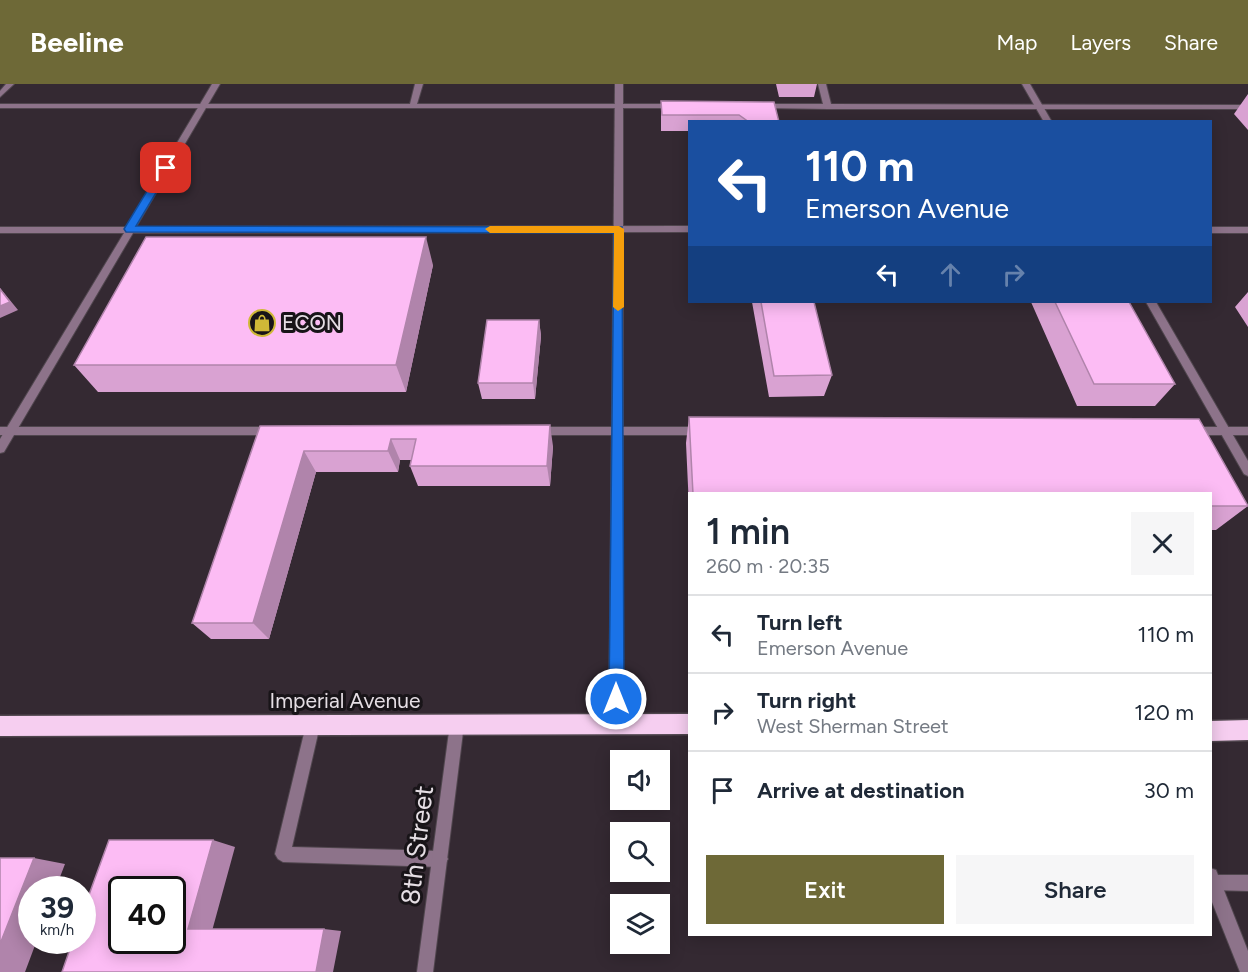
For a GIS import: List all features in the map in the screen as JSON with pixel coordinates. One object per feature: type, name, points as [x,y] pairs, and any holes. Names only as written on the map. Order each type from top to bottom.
[{"type":"highway","name":"Imperial Avenue","points":[[0,726],[688,724]]},
{"type":"highway","points":[[1212,731],[1248,730]]},
{"type":"street","points":[[0,95],[10,84]]},
{"type":"street","points":[[0,449],[5,431],[216,84]]},
{"type":"street","points":[[413,106],[419,84]]},
{"type":"street","points":[[616,723],[619,84]]},
{"type":"street","points":[[822,84],[828,106]]},
{"type":"street","points":[[1026,84],[1047,120]]},
{"type":"street","points":[[0,106],[689,106]]},
{"type":"street","points":[[747,106],[1248,107]]},
{"type":"street","points":[[0,230],[688,230]]},
{"type":"street","points":[[1212,230],[1248,230]]},
{"type":"street","points":[[1152,303],[1248,471]]},
{"type":"street","points":[[5,431],[285,431]]},
{"type":"street","points":[[523,431],[713,431]]},
{"type":"street","points":[[1178,431],[1248,431]]},
{"type":"street","name":"8th Street","points":[[425,972],[457,724]]},
{"type":"street","points":[[313,725],[283,854],[440,859]]},
{"type":"street","points":[[1248,883],[1212,880],[1248,972]]},
{"type":"building","points":[[661,101],[774,102],[778,120],[746,120],[739,115],[662,115]]},
{"type":"building","points":[[146,237],[426,237],[396,365],[74,365]]},
{"type":"building","points":[[0,289],[10,302],[0,306]]},
{"type":"building","points":[[761,303],[814,303],[832,375],[774,376]]},
{"type":"building","points":[[1055,303],[1130,303],[1175,384],[1094,384]]},
{"type":"building","points":[[487,320],[539,320],[533,383],[478,383]]},
{"type":"building","points":[[689,417],[1199,419],[1248,506],[1212,506],[1212,492],[693,492]]},
{"type":"building","points":[[550,425],[547,466],[410,466],[416,439],[391,439],[388,451],[304,451],[253,623],[192,623],[260,426]]},
{"type":"building","points":[[109,840],[213,840],[188,929],[324,929],[316,972],[62,972],[68,954],[96,954],[96,876]]},
{"type":"building","points":[[0,858],[34,858],[27,876],[18,876],[18,898],[0,944]]},
{"type":"slow traffic","points":[[490,229],[619,229],[618,307]]},
{"type":"place","name":"ECON","points":[[262,323]]},
{"type":"route","points":[[166,168],[129,229],[619,229],[616,699]]}]
